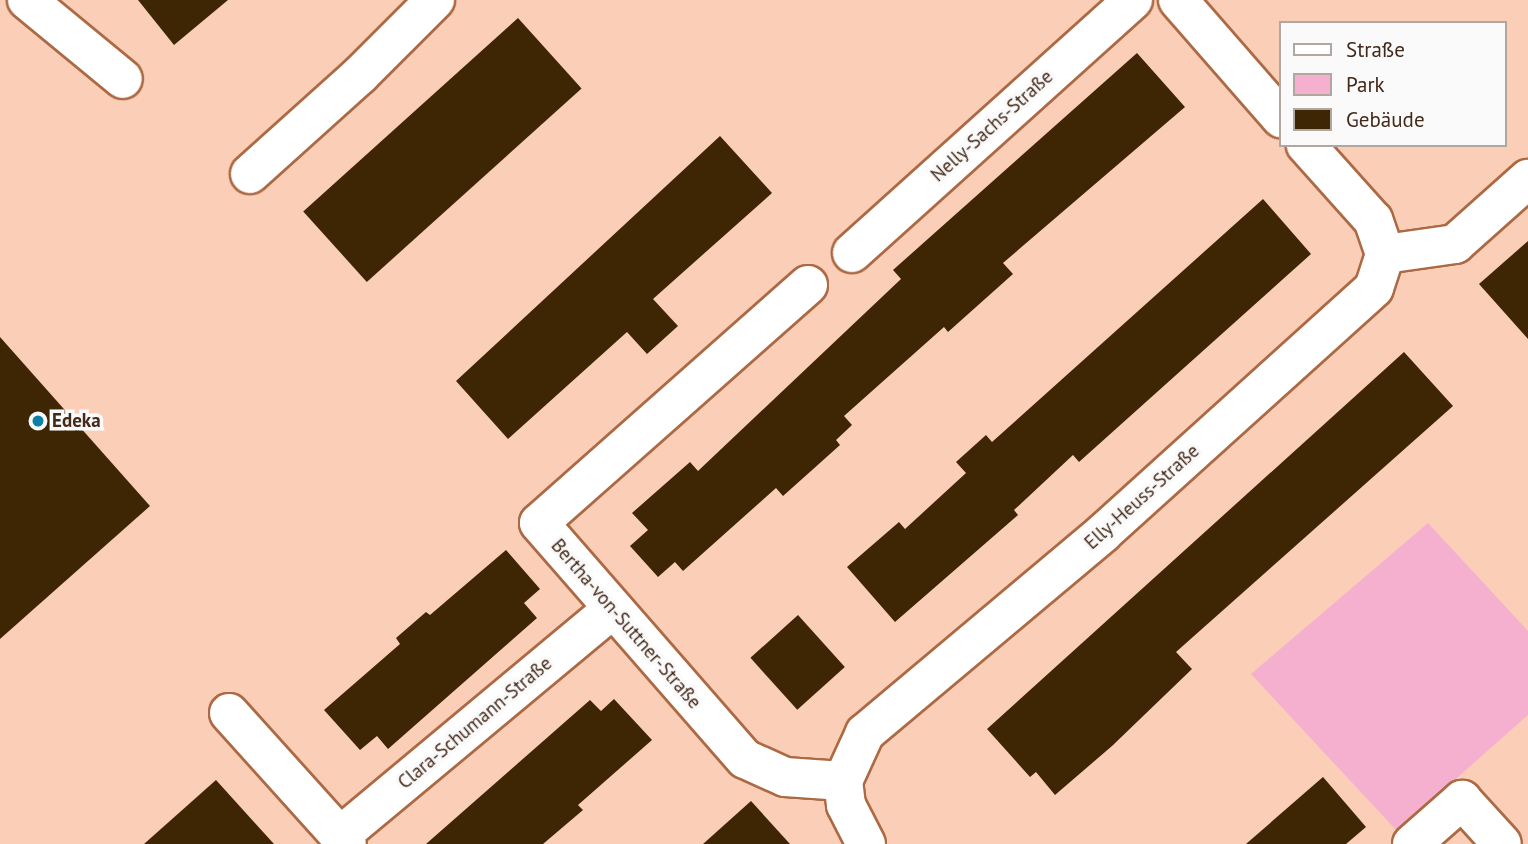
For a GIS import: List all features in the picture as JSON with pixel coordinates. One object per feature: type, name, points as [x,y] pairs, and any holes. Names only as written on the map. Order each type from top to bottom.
[{"type":"street","points":[[27,0],[123,79]]},
{"type":"street","points":[[250,174],[360,75],[435,0]]},
{"type":"street","name":"Nelly-Sachs-Straße","points":[[852,253],[1133,0]]},
{"type":"street","points":[[1178,0],[1280,117]]},
{"type":"street","points":[[1308,147],[1373,220],[1385,254],[1455,244],[1528,179]]},
{"type":"street","name":"Elly-Heuss-Straße","points":[[843,781],[865,733],[1103,533],[1374,288],[1385,254]]},
{"type":"street","name":"Bertha-von-Suttner-Straße","points":[[808,285],[539,523],[611,610],[745,759],[785,777],[843,781]]},
{"type":"street","name":"Clara-Schumann-Straße","points":[[229,713],[343,840],[611,610]]},
{"type":"street","points":[[843,781],[846,805],[866,844]]},
{"type":"street","points":[[1412,844],[1462,800],[1502,844]]},
{"type":"green space","points":[[1428,523],[1528,631],[1528,715],[1397,831],[1251,674]]},
{"type":"building","points":[[138,0],[228,0],[174,45]]},
{"type":"building","points":[[518,18],[582,89],[367,282],[303,211]]},
{"type":"building","points":[[1137,53],[1185,107],[1003,263],[1013,274],[948,332],[944,327],[844,416],[852,425],[836,440],[840,445],[783,496],[776,488],[683,571],[675,562],[658,577],[630,546],[648,530],[632,513],[690,462],[698,471],[901,279],[893,270]]},
{"type":"building","points":[[720,136],[772,193],[653,299],[678,326],[647,354],[627,332],[508,439],[456,381]]},
{"type":"building","points":[[1263,199],[1311,254],[1079,462],[1073,455],[1014,510],[1018,515],[895,622],[847,567],[899,522],[905,529],[966,473],[956,462],[986,435],[992,442]]},
{"type":"building","points":[[1528,241],[1528,339],[1479,284]]},
{"type":"building","name":"Edeka","points":[[0,337],[150,506],[0,639]]},
{"type":"building","points":[[1404,352],[1453,406],[1176,652],[1192,669],[1112,746],[1055,795],[1036,772],[1030,777],[987,729]]},
{"type":"building","points":[[506,550],[540,589],[524,603],[537,618],[388,749],[377,736],[360,750],[324,710],[400,644],[396,638],[426,612],[430,615]]},
{"type":"building","points":[[798,615],[845,667],[797,710],[750,658]]},
{"type":"building","points":[[614,699],[652,740],[578,805],[583,810],[543,844],[426,844],[590,700],[601,711]]},
{"type":"building","points":[[1323,777],[1366,827],[1346,844],[1246,844]]},
{"type":"building","points":[[216,780],[274,844],[144,844]]},
{"type":"building","points":[[751,801],[790,844],[703,844]]},
{"type":"place","name":"Edeka","points":[[38,421]]}]
